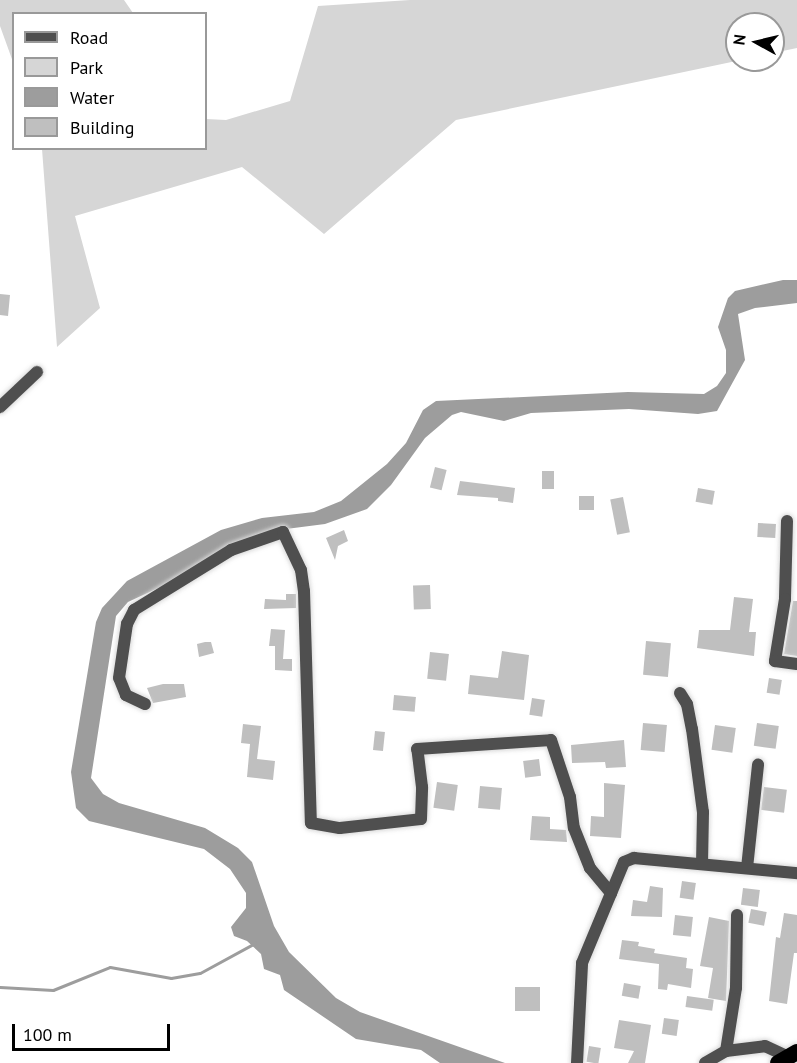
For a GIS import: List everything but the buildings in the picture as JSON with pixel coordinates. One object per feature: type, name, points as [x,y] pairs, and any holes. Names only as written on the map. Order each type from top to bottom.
[{"type":"street","points":[[0,407],[37,372]]},
{"type":"street","points":[[787,521],[785,599],[775,662],[797,664]]},
{"type":"street","points":[[145,704],[126,695],[118,678],[127,624],[134,610],[231,550],[283,532],[301,570],[304,591],[310,823],[340,828],[421,819],[422,787],[417,749],[551,740],[570,797],[574,828],[591,868],[611,893]]},
{"type":"street","points":[[680,693],[690,721],[701,801],[702,864]]},
{"type":"street","points":[[747,868],[758,765]]},
{"type":"street","points":[[578,1063],[582,963],[624,862],[634,858],[797,873]]},
{"type":"street","points":[[726,1051],[736,988],[737,915]]},
{"type":"street","points":[[705,1063],[726,1051],[765,1046],[788,1057]]},
{"type":"green space","points":[[0,0],[124,0],[132,12],[12,12],[12,59],[0,26]]},
{"type":"green space","points":[[410,0],[797,0],[797,48],[785,50],[785,12],[725,12],[725,63],[456,120],[324,234],[242,167],[75,216],[100,308],[57,347],[42,150],[207,150],[207,119],[226,120],[290,101],[318,6]]},
{"type":"water","points":[[783,280],[797,280],[797,303],[755,308],[738,314],[745,360],[717,411],[698,414],[629,409],[531,413],[504,421],[461,412],[452,415],[425,438],[391,485],[367,509],[325,524],[286,529],[128,602],[116,616],[91,778],[103,794],[119,803],[205,828],[238,848],[252,862],[274,926],[289,952],[336,998],[360,1012],[505,1063],[440,1063],[421,1050],[356,1039],[284,990],[280,975],[264,969],[261,954],[247,941],[234,936],[231,927],[246,908],[246,893],[230,869],[204,849],[89,821],[76,808],[71,772],[96,622],[102,608],[127,581],[221,530],[262,518],[314,512],[341,501],[387,464],[406,443],[423,410],[436,401],[628,392],[704,394],[717,386],[726,373],[726,350],[718,327],[728,298],[735,291]]},
{"type":"waterway","points":[[0,987],[53,990],[110,967],[171,978],[200,973],[255,943]]}]
